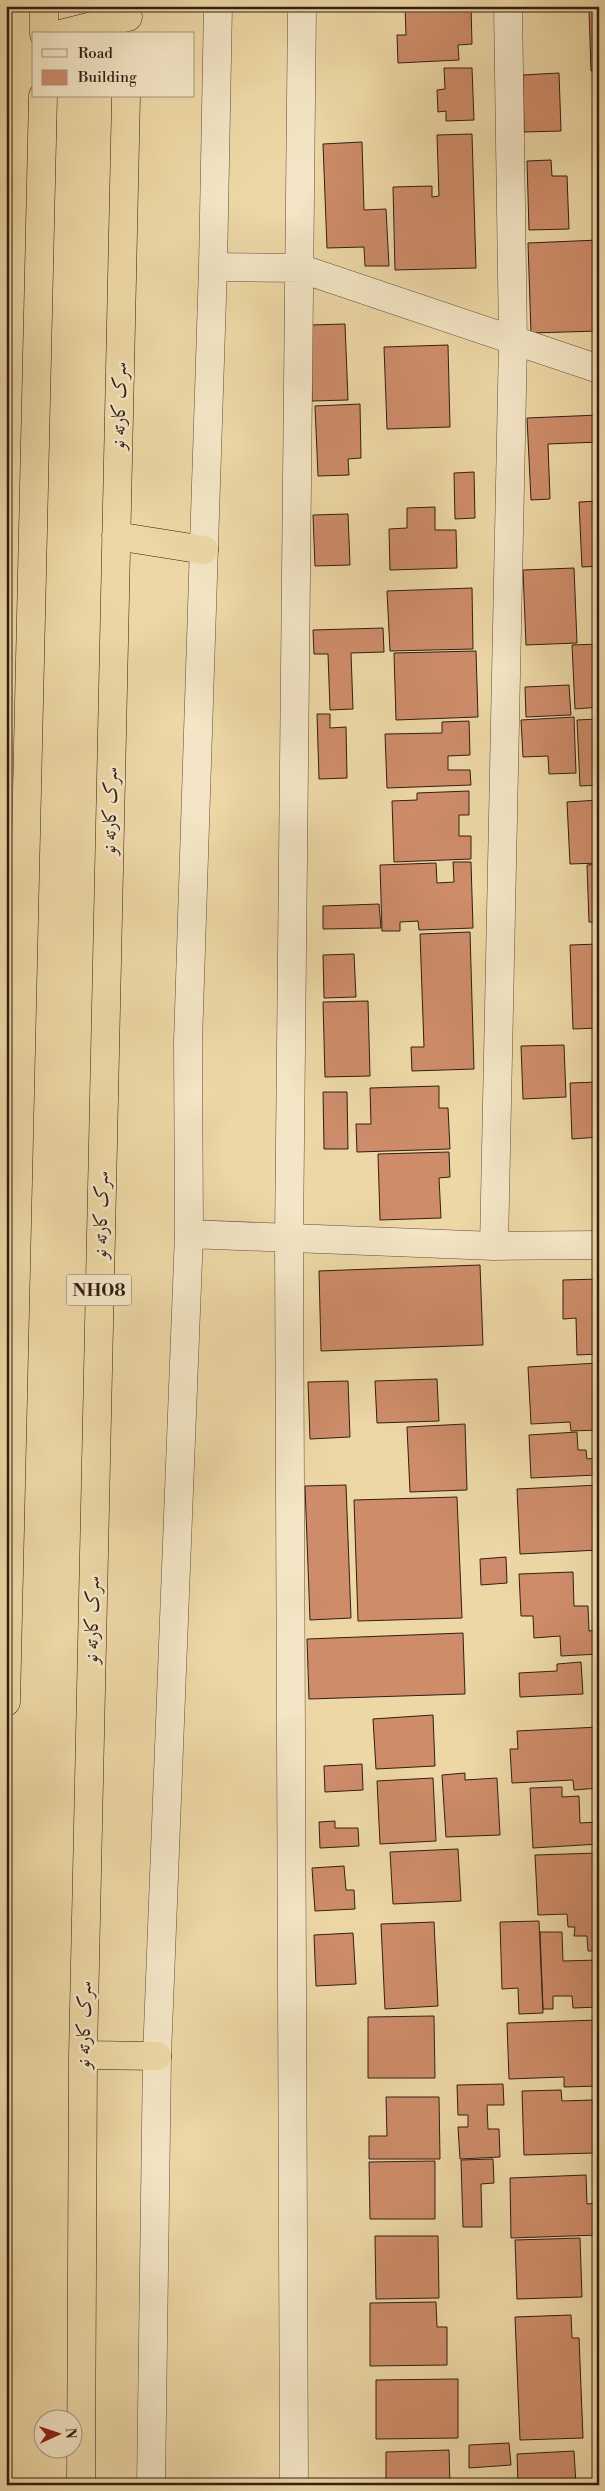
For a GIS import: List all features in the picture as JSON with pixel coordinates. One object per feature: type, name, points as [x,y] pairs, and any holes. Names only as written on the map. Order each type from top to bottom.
[{"type":"highway","points":[[44,6],[44,32]]},
{"type":"highway","points":[[69,32],[128,19]]},
{"type":"highway","points":[[6,1702],[16,938],[42,98]]},
{"type":"highway","name":"سرک کارته نو","points":[[81,2485],[83,2055],[126,98]]},
{"type":"highway","points":[[116,536],[204,550]]},
{"type":"highway","points":[[83,2055],[158,2056]]},
{"type":"street","points":[[151,2485],[158,2056],[189,1234],[188,1042],[213,267],[218,6]]},
{"type":"street","points":[[294,2485],[290,1238],[302,6]]},
{"type":"street","points":[[494,1246],[513,342],[508,6]]},
{"type":"street","points":[[213,267],[299,268],[513,342],[599,369]]},
{"type":"street","points":[[189,1234],[494,1246],[599,1245]]},
{"type":"building","points":[[405,6],[471,6],[472,44],[458,45],[459,60],[398,63],[397,35],[406,35]]},
{"type":"building","points":[[589,9],[599,9],[599,70],[591,71]]},
{"type":"building","points":[[444,68],[472,68],[474,120],[446,121],[446,111],[438,112],[437,90],[445,89]]},
{"type":"building","points":[[559,73],[561,131],[524,132],[523,75]]},
{"type":"building","points":[[472,134],[476,268],[395,270],[393,187],[432,186],[432,197],[439,196],[437,135]]},
{"type":"building","points":[[362,142],[364,210],[386,209],[389,266],[365,266],[364,247],[327,248],[323,144]]},
{"type":"building","points":[[551,160],[552,176],[567,176],[569,229],[529,230],[527,161]]},
{"type":"building","points":[[599,240],[599,331],[531,333],[528,243]]},
{"type":"building","points":[[345,324],[348,400],[312,401],[310,325]]},
{"type":"building","points":[[448,345],[450,427],[387,429],[384,347]]},
{"type":"building","points":[[360,404],[361,458],[348,459],[349,475],[318,476],[315,406]]},
{"type":"building","points":[[599,415],[599,442],[548,444],[550,499],[531,500],[527,418]]},
{"type":"building","points":[[474,472],[475,518],[455,519],[454,473]]},
{"type":"building","points":[[599,501],[599,566],[582,567],[579,502]]},
{"type":"building","points":[[435,507],[435,530],[456,530],[457,568],[390,570],[389,529],[407,528],[407,508]]},
{"type":"building","points":[[348,514],[350,565],[315,566],[313,515]]},
{"type":"building","points":[[574,568],[577,643],[526,645],[523,570]]},
{"type":"building","points":[[472,588],[473,649],[390,651],[387,591]]},
{"type":"building","points":[[383,628],[384,652],[351,653],[353,709],[330,710],[328,654],[314,654],[313,630]]},
{"type":"building","points":[[599,644],[599,707],[575,709],[572,645]]},
{"type":"building","points":[[476,651],[478,717],[396,720],[394,653]]},
{"type":"building","points":[[569,685],[571,715],[526,717],[525,687]]},
{"type":"building","points":[[317,714],[330,714],[330,728],[346,727],[347,778],[319,779]]},
{"type":"building","points":[[574,717],[576,773],[549,774],[548,756],[523,757],[521,720]]},
{"type":"building","points":[[599,719],[599,785],[580,786],[577,720]]},
{"type":"building","points":[[469,721],[470,755],[448,756],[448,770],[470,770],[471,785],[387,788],[385,734],[442,733],[442,722]]},
{"type":"building","points":[[469,791],[469,815],[459,815],[459,836],[471,836],[471,859],[394,862],[392,801],[417,800],[417,793]]},
{"type":"building","points":[[599,800],[599,863],[570,864],[567,802]]},
{"type":"building","points":[[453,862],[471,862],[473,928],[419,930],[418,921],[400,922],[400,931],[382,931],[380,865],[436,863],[437,883],[454,882]]},
{"type":"building","points":[[599,864],[599,922],[589,922],[587,865]]},
{"type":"building","points":[[379,904],[381,928],[323,929],[323,906]]},
{"type":"building","points":[[470,932],[474,1069],[412,1071],[411,1047],[424,1047],[420,934]]},
{"type":"building","points":[[599,944],[599,1028],[573,1029],[570,945]]},
{"type":"building","points":[[354,954],[356,997],[324,998],[323,955]]},
{"type":"building","points":[[368,1001],[370,1076],[325,1077],[323,1002]]},
{"type":"building","points":[[564,1045],[566,1097],[523,1099],[521,1046]]},
{"type":"building","points":[[599,1082],[599,1137],[572,1139],[570,1083]]},
{"type":"building","points":[[439,1086],[439,1108],[448,1108],[450,1149],[357,1152],[356,1124],[371,1124],[370,1088]]},
{"type":"building","points":[[323,1092],[347,1092],[348,1149],[324,1149]]},
{"type":"building","points":[[449,1152],[450,1177],[439,1178],[441,1218],[380,1220],[378,1154]]},
{"type":"building","points":[[480,1265],[483,1345],[321,1351],[319,1271]]},
{"type":"building","points":[[599,1279],[599,1354],[577,1355],[576,1318],[563,1319],[563,1280]]},
{"type":"building","points":[[599,1363],[599,1430],[571,1431],[570,1422],[531,1424],[528,1367]]},
{"type":"building","points":[[437,1379],[439,1421],[377,1423],[375,1381]]},
{"type":"building","points":[[348,1381],[350,1437],[310,1439],[308,1382]]},
{"type":"building","points":[[465,1424],[467,1490],[410,1492],[407,1427]]},
{"type":"building","points":[[577,1432],[578,1450],[586,1450],[587,1459],[595,1458],[596,1475],[531,1478],[529,1435]]},
{"type":"building","points":[[346,1485],[351,1618],[310,1620],[305,1486]]},
{"type":"building","points":[[599,1485],[599,1550],[520,1554],[517,1489]]},
{"type":"building","points":[[457,1497],[462,1618],[358,1621],[354,1500]]},
{"type":"building","points":[[506,1557],[507,1583],[481,1585],[480,1559]]},
{"type":"building","points":[[573,1572],[574,1606],[588,1606],[589,1631],[599,1630],[599,1654],[561,1656],[560,1636],[534,1638],[533,1616],[521,1616],[519,1574]]},
{"type":"building","points":[[463,1633],[465,1694],[309,1699],[307,1639]]},
{"type":"building","points":[[581,1662],[583,1694],[520,1697],[519,1673],[557,1671],[557,1664]]},
{"type":"building","points":[[433,1715],[435,1766],[376,1769],[373,1719]]},
{"type":"building","points":[[599,1727],[599,1788],[574,1790],[573,1780],[512,1783],[510,1749],[518,1749],[517,1731]]},
{"type":"building","points":[[362,1764],[363,1790],[325,1792],[324,1766]]},
{"type":"building","points":[[465,1773],[465,1780],[497,1778],[500,1835],[446,1837],[442,1775]]},
{"type":"building","points":[[433,1778],[436,1841],[380,1844],[377,1781]]},
{"type":"building","points":[[562,1787],[562,1797],[579,1796],[580,1823],[599,1822],[599,1844],[533,1848],[530,1788]]},
{"type":"building","points":[[335,1821],[335,1828],[358,1828],[359,1846],[320,1848],[319,1822]]},
{"type":"building","points":[[458,1849],[461,1901],[393,1904],[390,1852]]},
{"type":"building","points":[[599,1853],[599,1951],[588,1951],[587,1936],[574,1936],[575,1927],[568,1927],[567,1914],[538,1915],[535,1855]]},
{"type":"building","points":[[344,1866],[346,1890],[354,1890],[355,1909],[315,1911],[312,1868]]},
{"type":"building","points":[[539,1921],[543,2013],[519,2014],[518,1988],[502,1989],[500,1922]]},
{"type":"building","points":[[434,1922],[438,2006],[385,2009],[381,1924]]},
{"type":"building","points":[[540,1932],[562,1932],[563,1961],[599,1960],[599,2007],[573,2008],[572,1996],[553,1996],[553,2009],[543,2009]]},
{"type":"building","points":[[353,1933],[356,1984],[316,1986],[314,1935]]},
{"type":"building","points":[[434,2016],[435,2078],[368,2078],[368,2017]]},
{"type":"building","points":[[599,2020],[599,2086],[564,2087],[564,2077],[509,2079],[507,2023]]},
{"type":"building","points":[[503,2084],[504,2105],[487,2105],[488,2129],[499,2129],[500,2157],[460,2159],[458,2127],[468,2127],[468,2115],[458,2115],[457,2085]]},
{"type":"building","points":[[561,2090],[562,2101],[593,2100],[594,2153],[524,2155],[522,2091]]},
{"type":"building","points":[[386,2097],[439,2097],[440,2159],[369,2159],[369,2136],[387,2136]]},
{"type":"building","points":[[493,2159],[494,2183],[481,2184],[482,2227],[463,2227],[461,2160]]},
{"type":"building","points":[[435,2161],[435,2219],[370,2219],[369,2162]]},
{"type":"building","points":[[586,2175],[587,2204],[599,2203],[599,2235],[511,2238],[510,2178]]},
{"type":"building","points":[[375,2236],[438,2236],[439,2298],[376,2299]]},
{"type":"building","points":[[580,2238],[582,2297],[517,2299],[515,2240]]},
{"type":"building","points":[[436,2302],[437,2327],[447,2327],[447,2365],[370,2366],[370,2303]]},
{"type":"building","points":[[571,2315],[572,2338],[579,2338],[583,2438],[520,2440],[515,2317]]},
{"type":"building","points":[[458,2379],[458,2438],[376,2439],[376,2380]]},
{"type":"building","points":[[509,2443],[511,2465],[469,2468],[469,2445]]},
{"type":"building","points":[[449,2450],[450,2485],[386,2485],[386,2452]]},
{"type":"building","points":[[574,2451],[576,2485],[518,2485],[517,2454]]}]
